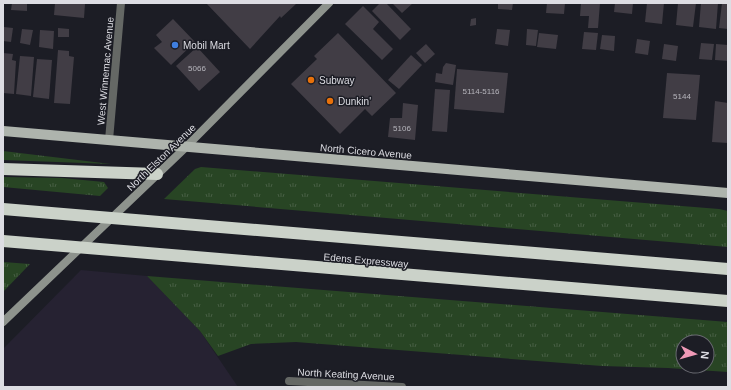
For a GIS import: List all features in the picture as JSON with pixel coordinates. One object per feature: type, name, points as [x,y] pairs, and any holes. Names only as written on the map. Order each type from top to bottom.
[{"type":"highway","points":[[3,169],[157,174]]},
{"type":"highway","name":"Edens Expressway","points":[[3,209],[728,269]]},
{"type":"highway","name":"Edens Expressway","points":[[3,241],[728,301]]},
{"type":"main road","name":"North Elston Avenue","points":[[3,322],[186,147],[329,3]]},
{"type":"main road","name":"North Cicero Avenue","points":[[3,131],[728,193]]},
{"type":"street","name":"West Winnemac Avenue","points":[[109,140],[121,3]]},
{"type":"street","name":"North Keating Avenue","points":[[289,381],[402,387]]},
{"type":"shaded area","points":[[81,270],[147,276],[200,331],[238,387],[3,387],[3,349]]},
{"type":"green space","points":[[3,151],[111,164],[3,160]]},
{"type":"green space","points":[[201,167],[719,209],[728,211],[728,247],[164,199],[195,169]]},
{"type":"green space","points":[[3,177],[62,178],[104,182],[108,188],[100,196],[3,187]]},
{"type":"green space","points":[[3,262],[30,264],[3,292]]},
{"type":"green space","points":[[147,276],[728,322],[728,372],[715,371],[715,334],[675,334],[675,368],[602,366],[296,342],[251,344],[218,356],[200,331]]},
{"type":"building","points":[[12,3],[27,3],[27,11],[11,10]]},
{"type":"building","points":[[55,3],[85,4],[84,18],[54,15]]},
{"type":"building","points":[[206,3],[296,4],[281,18],[280,16],[250,49]]},
{"type":"building","points":[[380,3],[386,3],[411,29],[400,40],[372,11]]},
{"type":"building","points":[[392,3],[413,3],[402,13]]},
{"type":"building","points":[[498,3],[513,3],[512,10],[498,9]]},
{"type":"building","points":[[547,3],[565,3],[564,14],[546,13]]},
{"type":"building","points":[[581,3],[600,3],[598,28],[588,28],[589,16],[580,16]]},
{"type":"building","points":[[615,3],[633,3],[632,14],[614,12]]},
{"type":"building","points":[[647,3],[664,3],[662,24],[645,22]]},
{"type":"building","points":[[678,3],[696,3],[693,27],[676,25]]},
{"type":"building","points":[[701,3],[718,3],[716,29],[699,27]]},
{"type":"building","points":[[722,3],[728,3],[728,29],[719,28]]},
{"type":"building","points":[[363,6],[379,22],[373,29],[393,49],[382,60],[345,24]]},
{"type":"building","points":[[476,18],[476,25],[470,26],[471,19]]},
{"type":"building","name":"Mobil Mart","points":[[173,19],[195,42],[171,65],[154,48],[162,42],[156,35]]},
{"type":"building","points":[[4,27],[13,28],[11,42],[3,41]]},
{"type":"building","points":[[58,28],[69,29],[69,37],[58,37]]},
{"type":"building","points":[[22,29],[33,30],[30,45],[20,43]]},
{"type":"building","points":[[497,29],[510,30],[508,46],[495,44]]},
{"type":"building","points":[[527,29],[538,30],[536,46],[526,45]]},
{"type":"building","points":[[40,30],[54,31],[53,49],[39,47]]},
{"type":"building","points":[[584,32],[598,33],[596,50],[582,49]]},
{"type":"building","points":[[338,33],[396,93],[372,116],[365,109],[340,134],[291,84],[317,59],[314,56]]},
{"type":"building","points":[[539,33],[558,35],[556,49],[537,47]]},
{"type":"building","points":[[602,35],[615,36],[614,51],[600,49]]},
{"type":"building","points":[[637,39],[650,41],[648,55],[635,53]]},
{"type":"building","points":[[701,43],[714,44],[712,60],[699,59]]},
{"type":"building","points":[[426,44],[435,54],[425,63],[416,53]]},
{"type":"building","points":[[664,44],[678,46],[676,61],[662,59]]},
{"type":"building","points":[[716,44],[728,45],[728,61],[715,60]]},
{"type":"building","points":[[197,47],[220,72],[199,91],[176,66]]},
{"type":"building","points":[[58,50],[69,51],[69,56],[74,57],[70,104],[54,103]]},
{"type":"building","points":[[3,53],[13,54],[12,60],[16,61],[14,94],[3,93]]},
{"type":"building","points":[[411,55],[422,65],[399,89],[388,80]]},
{"type":"building","points":[[20,56],[34,57],[31,96],[16,94]]},
{"type":"building","points":[[37,59],[52,60],[49,99],[33,97]]},
{"type":"building","points":[[446,63],[456,65],[453,85],[435,82],[436,73],[442,74],[443,67]]},
{"type":"building","points":[[457,69],[508,73],[504,113],[454,109]]},
{"type":"building","points":[[667,73],[700,75],[696,120],[663,118]]},
{"type":"building","points":[[435,89],[450,90],[447,132],[432,131]]},
{"type":"building","points":[[715,101],[728,103],[728,143],[712,142]]},
{"type":"building","points":[[403,103],[418,105],[415,140],[388,137],[390,118],[402,118]]},
{"type":"place","name":"Mobil Mart","points":[[175,45]]},
{"type":"place","name":"Subway","points":[[311,80]]},
{"type":"place","name":"Dunkin'","points":[[330,101]]}]
